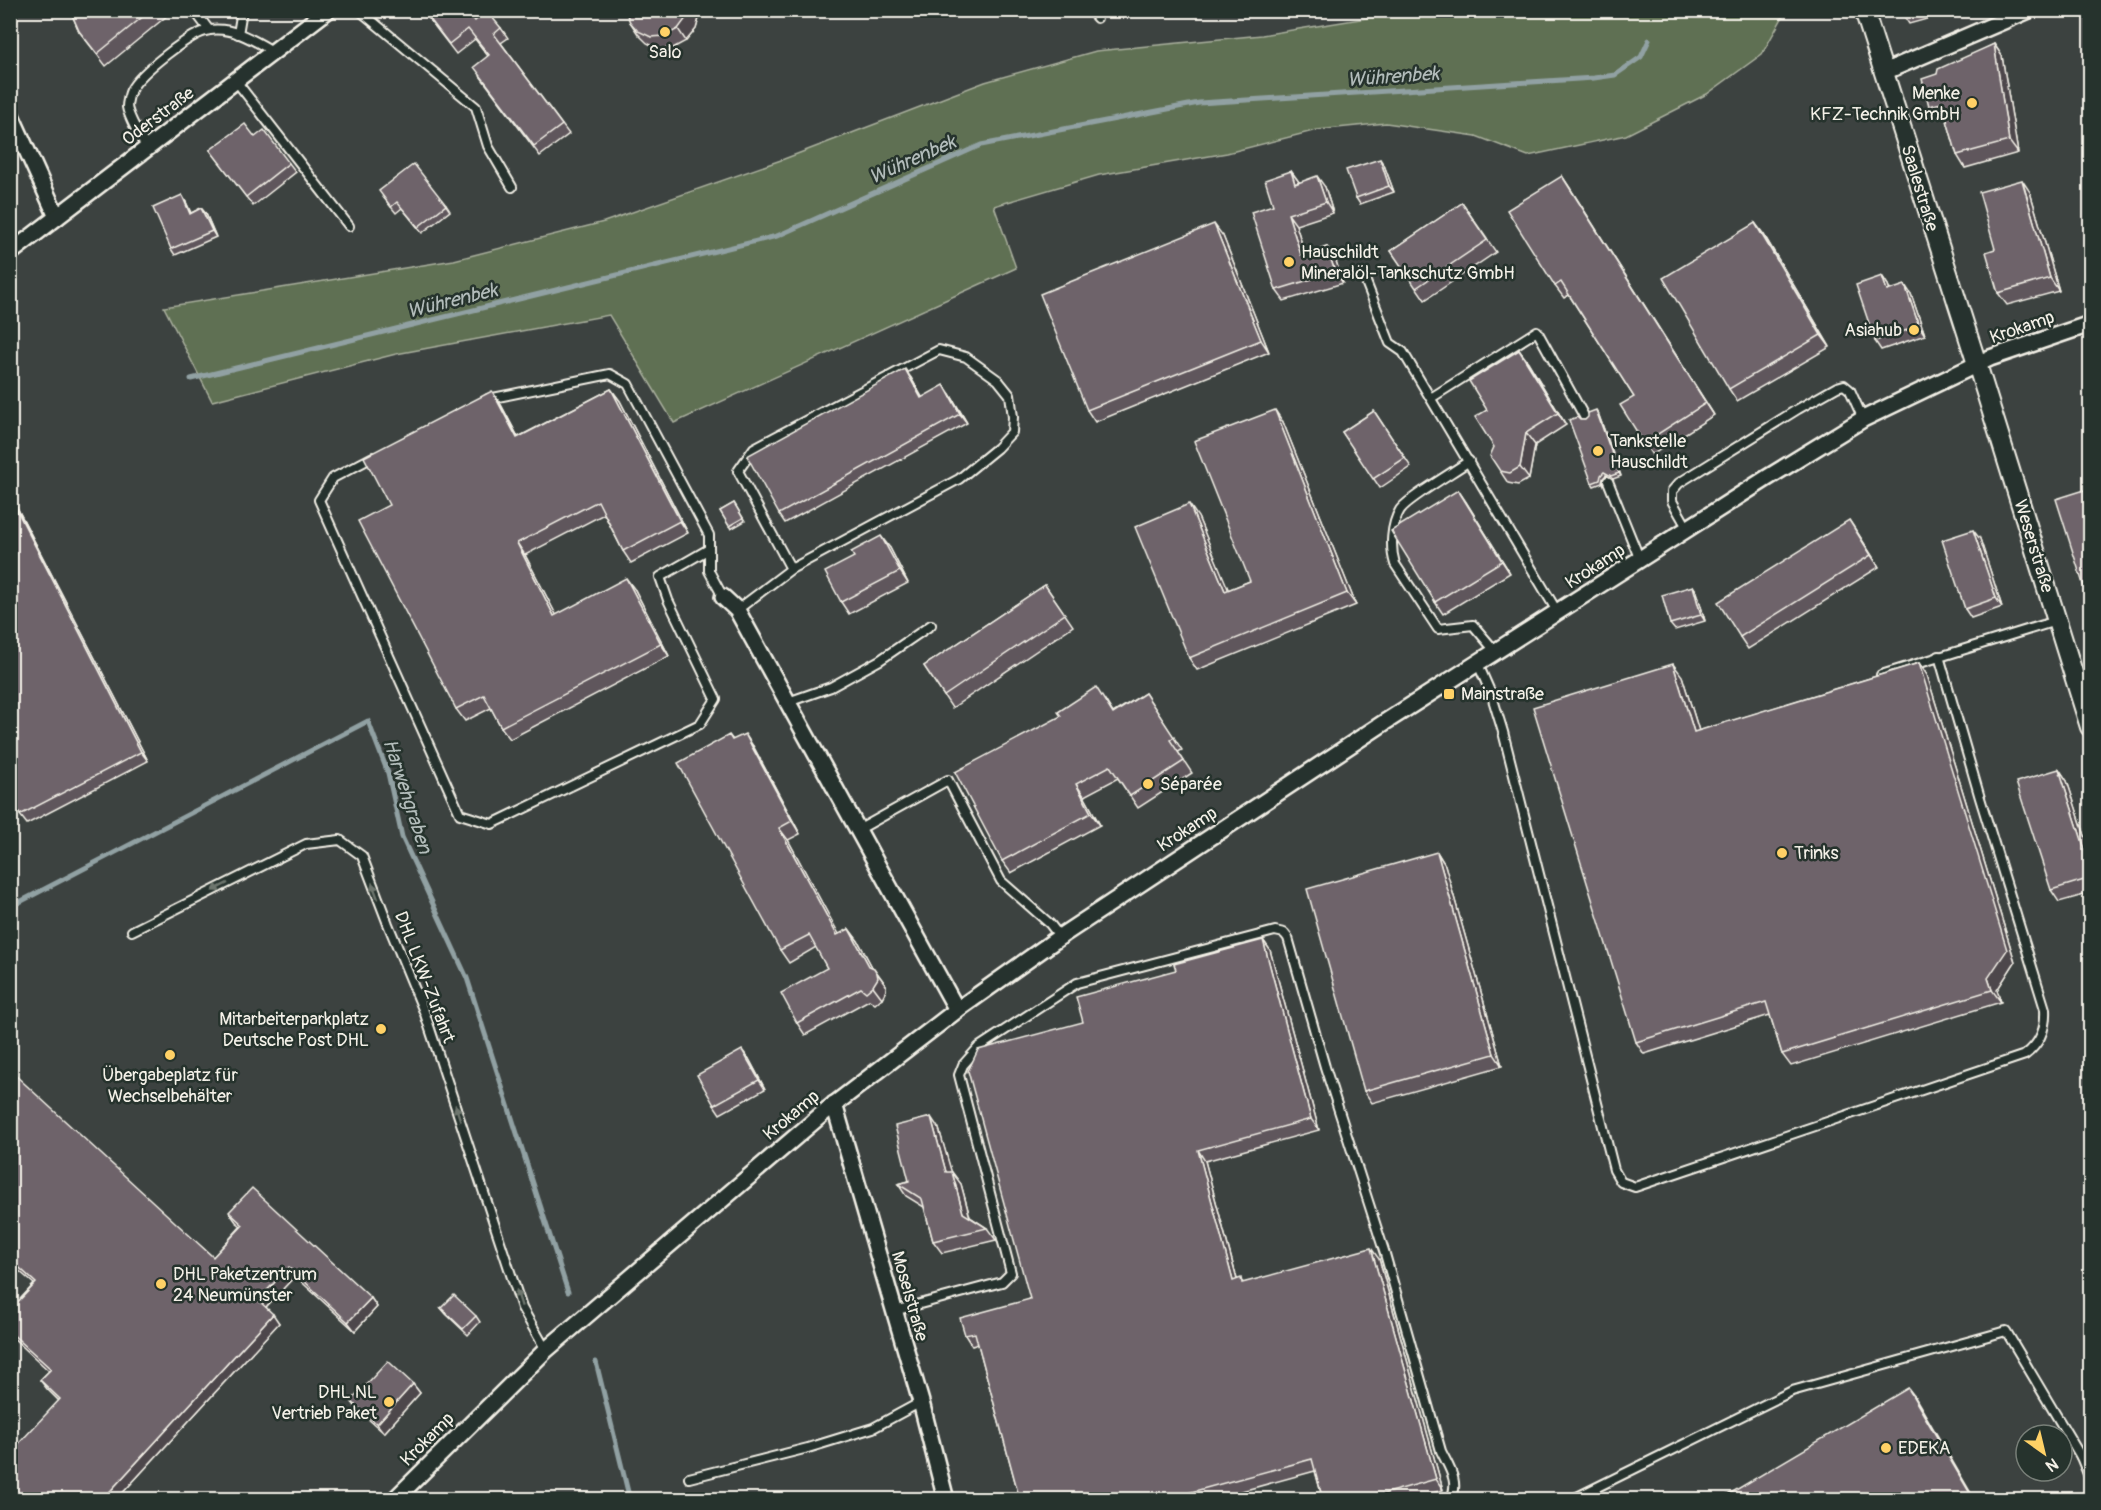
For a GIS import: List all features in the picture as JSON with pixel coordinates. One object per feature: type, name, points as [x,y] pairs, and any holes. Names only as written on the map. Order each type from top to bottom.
[{"type":"street","name":"Oderstraße","points":[[10,253],[328,10]]},
{"type":"street","name":"Saalestraße","points":[[1864,10],[1977,364]]},
{"type":"street","points":[[1884,72],[2029,10]]},
{"type":"street","points":[[10,113],[57,217]]},
{"type":"street","name":"Krokamp","points":[[394,1500],[546,1350],[834,1104],[957,1010],[1060,937],[1382,724],[1863,419],[1977,364],[2091,324]]},
{"type":"street","name":"Weserstraße","points":[[1977,364],[2091,728]]},
{"type":"street","points":[[723,597],[737,610],[957,1010]]},
{"type":"street","name":"Moselstraße","points":[[834,1104],[921,1402],[946,1500]]},
{"type":"lane","points":[[194,10],[209,30]]},
{"type":"lane","points":[[238,34],[242,10]]},
{"type":"lane","points":[[359,10],[476,107],[488,146],[512,187]]},
{"type":"lane","points":[[1090,10],[1097,18]]},
{"type":"lane","points":[[147,149],[127,108],[130,91],[141,76],[191,36],[209,30],[238,34],[274,52]]},
{"type":"lane","points":[[236,81],[349,226]]},
{"type":"lane","points":[[1366,282],[1390,343],[1403,352],[1558,613]]},
{"type":"lane","points":[[1431,398],[1536,331],[1585,418]]},
{"type":"lane","points":[[737,610],[791,569],[959,479],[997,448],[1012,432],[1013,417],[1010,395],[998,380],[966,357],[939,350],[754,448],[738,471],[791,569]]},
{"type":"lane","points":[[476,401],[610,374],[628,384],[709,535],[709,571],[723,597]]},
{"type":"lane","points":[[1688,529],[1672,501],[1672,491],[1679,483],[1837,387],[1844,385],[1850,390],[1863,419]]},
{"type":"lane","points":[[384,451],[333,478],[319,500],[460,814],[492,824],[700,724],[716,699],[668,600],[660,577],[709,549]]},
{"type":"lane","points":[[1468,461],[1401,508],[1392,540],[1392,552],[1395,564],[1438,629],[1473,625],[1496,652]]},
{"type":"lane","points":[[1608,481],[1640,560]]},
{"type":"lane","points":[[1874,677],[2057,620]]},
{"type":"lane","points":[[788,702],[831,687],[880,660],[931,626]]},
{"type":"lane","points":[[1478,664],[1503,732],[1614,1170],[1620,1182],[1635,1187],[2025,1055],[2035,1048],[2046,1020],[2045,1009],[1939,656]]},
{"type":"lane","points":[[858,830],[948,780],[1001,881],[1050,924],[1060,937]]},
{"type":"lane","name":"DHL LKW-Zufahrt","points":[[132,931],[306,844],[340,840],[362,856],[425,1014],[522,1308],[546,1350]]},
{"type":"lane","points":[[894,1311],[1002,1282],[1011,1273],[959,1076],[963,1065],[979,1047],[1077,983],[1275,931],[1284,933],[1288,938],[1328,1077],[1385,1254],[1441,1451],[1455,1480],[1455,1489],[1450,1500]]},
{"type":"lane","points":[[1571,1500],[1792,1391],[2006,1331],[2081,1457],[2091,1479]]},
{"type":"lane","points":[[689,1478],[808,1448],[873,1428],[921,1402]]},
{"type":"lane","points":[[2081,1457],[2091,1453]]},
{"type":"green space","points":[[1416,10],[1786,11],[1762,54],[1707,94],[1626,135],[1528,156],[1476,136],[1386,123],[1317,130],[1227,153],[1099,175],[994,206],[1016,268],[674,423],[609,315],[396,354],[212,401],[164,307],[454,260],[604,222],[784,159],[985,82],[1096,51],[1262,35]]},
{"type":"building","points":[[70,10],[151,10],[97,54],[79,31]]},
{"type":"building","points":[[423,10],[466,10],[475,21],[487,11],[501,28],[494,34],[562,125],[534,146],[474,67],[489,55],[468,29],[449,44]]},
{"type":"building","points":[[625,10],[689,10],[678,29],[665,36],[651,37],[638,31],[630,22]]},
{"type":"building","name":"Menke KFZ-Technik GmbH","points":[[1994,44],[2009,141],[1957,155],[1942,103],[1929,106],[1922,79],[1937,74],[1938,69]]},
{"type":"building","points":[[245,124],[255,137],[264,130],[289,163],[246,197],[210,150]]},
{"type":"building","points":[[1380,159],[1389,186],[1356,198],[1346,170]]},
{"type":"building","points":[[414,164],[446,205],[418,227],[397,202],[391,207],[379,191]]},
{"type":"building","points":[[1291,171],[1295,184],[1317,176],[1326,202],[1288,214],[1301,255],[1327,247],[1335,272],[1276,290],[1251,212],[1273,205],[1265,180]]},
{"type":"building","points":[[1562,176],[1706,403],[1644,443],[1620,405],[1634,397],[1561,282],[1555,286],[1507,210]]},
{"type":"building","points":[[2022,180],[2050,278],[1998,293],[1986,252],[1995,249],[1979,192]]},
{"type":"building","points":[[182,195],[190,214],[201,208],[212,231],[171,249],[153,208]]},
{"type":"building","points":[[1462,203],[1487,240],[1416,288],[1391,251]]},
{"type":"building","points":[[1755,223],[1821,335],[1729,389],[1663,278]]},
{"type":"building","points":[[1214,224],[1261,340],[1087,410],[1040,294]]},
{"type":"building","points":[[1882,276],[1887,291],[1905,285],[1919,326],[1875,341],[1856,285]]},
{"type":"building","points":[[1519,350],[1558,413],[1526,433],[1520,467],[1510,473],[1500,471],[1490,456],[1494,447],[1475,417],[1487,410],[1469,381]]},
{"type":"building","points":[[905,369],[921,398],[944,385],[960,414],[779,514],[747,456]]},
{"type":"building","points":[[611,389],[680,521],[623,551],[598,501],[517,543],[554,616],[626,578],[661,644],[501,727],[484,695],[456,709],[358,521],[389,505],[364,457],[492,391],[517,438]]},
{"type":"building","points":[[1275,410],[1347,593],[1189,658],[1135,527],[1189,504],[1225,591],[1250,581],[1194,441]]},
{"type":"building","points":[[1596,410],[1619,473],[1611,476],[1604,472],[1600,480],[1592,483],[1569,420],[1577,417],[1585,420],[1588,413]]},
{"type":"building","points":[[1374,411],[1405,458],[1373,479],[1342,432]]},
{"type":"building","points":[[2091,488],[2091,609],[2056,499]]},
{"type":"building","points":[[1458,490],[1502,561],[1435,602],[1391,531]]},
{"type":"building","points":[[10,497],[141,752],[20,815],[10,795]]},
{"type":"building","points":[[734,503],[743,518],[729,526],[720,511]]},
{"type":"building","points":[[1849,520],[1871,555],[1740,637],[1718,602]]},
{"type":"building","points":[[1973,530],[1996,598],[1965,609],[1942,540]]},
{"type":"building","points":[[881,536],[900,571],[841,602],[825,572],[854,557],[851,552]]},
{"type":"building","points":[[1045,585],[1065,614],[944,696],[924,666]]},
{"type":"building","points":[[1693,586],[1701,615],[1670,624],[1662,595]]},
{"type":"building","name":"Trinks","points":[[1919,663],[2007,950],[1988,978],[1992,990],[1782,1054],[1766,1002],[1636,1042],[1533,707],[1673,664],[1694,732]]},
{"type":"building","points":[[1096,687],[1113,714],[1145,693],[1174,737],[1170,740],[1184,761],[1130,796],[1110,766],[1076,784],[1091,813],[1002,861],[955,772],[1061,716],[1058,712]]},
{"type":"building","points":[[745,734],[792,821],[779,828],[837,935],[849,929],[878,978],[866,992],[861,988],[797,1023],[781,993],[827,968],[809,935],[780,950],[678,763],[729,735],[732,740]]},
{"type":"building","points":[[2059,769],[2091,868],[2091,878],[2051,890],[2016,782]]},
{"type":"building","points":[[1437,852],[1494,1054],[1364,1091],[1307,889]]},
{"type":"building","points":[[1263,940],[1311,1119],[1198,1150],[1233,1281],[1241,1278],[1242,1283],[1371,1248],[1436,1479],[1362,1500],[1323,1500],[1312,1459],[1162,1500],[1020,1500],[975,1333],[965,1335],[960,1318],[1030,1299],[968,1071],[978,1050],[1083,1022],[1076,997],[1176,970],[1174,964]]},
{"type":"building","points":[[742,1050],[759,1080],[714,1105],[697,1075]]},
{"type":"building","name":"DHL Paketzentrum 24 Neumünster","points":[[14,1074],[213,1257],[243,1225],[229,1212],[252,1188],[371,1298],[348,1322],[289,1267],[258,1300],[273,1314],[102,1500],[10,1500],[10,1453],[60,1399],[40,1380],[51,1369],[10,1332],[10,1310],[36,1283],[10,1259],[10,1078]]},
{"type":"building","points":[[931,1117],[946,1172],[952,1172],[963,1213],[987,1228],[933,1241],[922,1199],[898,1184],[909,1181],[895,1126]]},
{"type":"building","points":[[454,1295],[476,1316],[463,1329],[441,1308]]},
{"type":"building","name":"DHL NL Vertrieb Paket","points":[[388,1361],[413,1384],[377,1424],[351,1401]]},
{"type":"building","name":"EDEKA","points":[[1908,1388],[1974,1500],[1719,1500]]},
{"type":"waterway","name":"Wührenbek","points":[[191,379],[777,236],[981,145],[1199,103],[1615,75],[1641,57],[1649,40]]},
{"type":"waterway","name":"Harwehgraben","points":[[10,907],[368,721],[388,773],[402,837],[467,978],[568,1292]]},
{"type":"waterway","name":"Harwehgraben","points":[[596,1362],[630,1500]]},
{"type":"place","name":"Salo","points":[[665,32]]},
{"type":"place","name":"Menke KFZ-Technik GmbH","points":[[1972,103]]},
{"type":"place","name":"Hauschildt Mineralöl-Tankschutz GmbH","points":[[1289,262]]},
{"type":"place","name":"Asiahub","points":[[1914,330]]},
{"type":"place","name":"Tankstelle Hauschildt","points":[[1598,451]]},
{"type":"place","name":"Mainstraße","points":[[1449,694]]},
{"type":"place","name":"Séparée","points":[[1148,784]]},
{"type":"place","name":"Trinks","points":[[1782,853]]},
{"type":"place","name":"Mitarbeiterparkplatz Deutsche Post DHL","points":[[381,1029]]},
{"type":"place","name":"Übergabeplatz für Wechselbehälter","points":[[170,1055]]},
{"type":"place","name":"DHL Paketzentrum 24 Neumünster","points":[[161,1284]]},
{"type":"place","name":"DHL NL Vertrieb Paket","points":[[389,1402]]},
{"type":"place","name":"EDEKA","points":[[1886,1448]]}]
